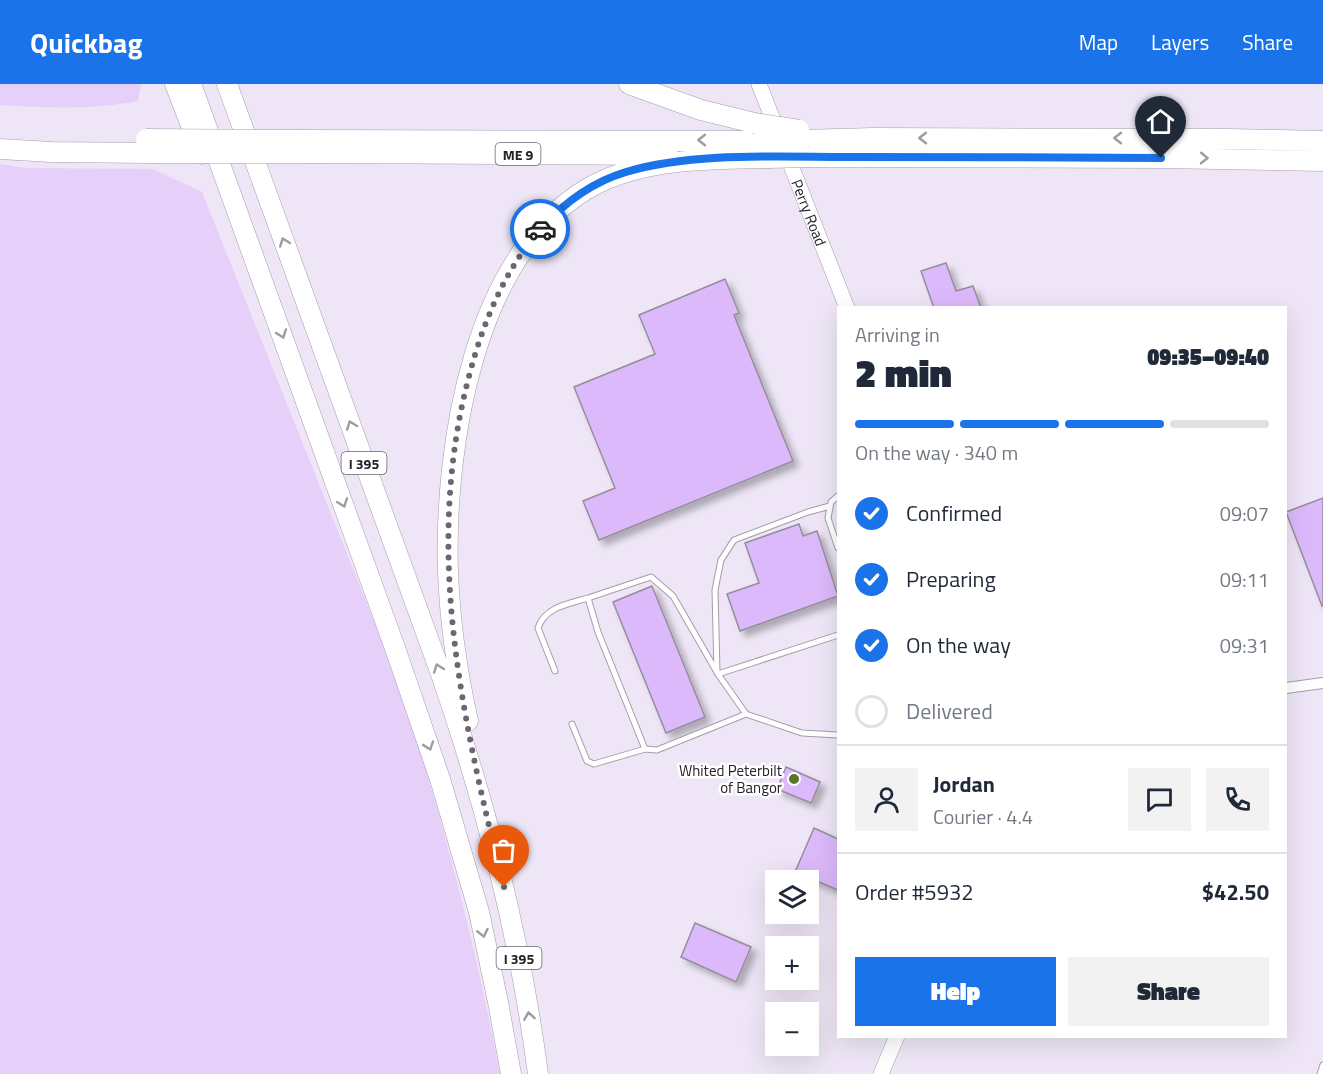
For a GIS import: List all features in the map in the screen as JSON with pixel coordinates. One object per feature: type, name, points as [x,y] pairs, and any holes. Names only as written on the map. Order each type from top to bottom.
[{"type":"highway","points":[[175,84],[226,209],[262,279]]},
{"type":"highway","name":"I 395","points":[[191,84],[395,648],[454,823],[481,923],[511,1074]]},
{"type":"highway","name":"I 395","points":[[227,84],[441,674],[469,758],[493,844],[522,975],[538,1074]]},
{"type":"highway","points":[[629,84],[701,110],[761,140],[804,143],[873,138],[1323,141]]},
{"type":"highway","points":[[0,136],[149,146],[305,147],[761,140],[1182,158],[1323,161]]},
{"type":"highway","points":[[493,844],[456,657],[450,614],[448,554],[449,504],[455,441],[466,389],[483,329],[500,290],[525,249],[550,219],[577,196],[597,184],[628,171],[665,164],[728,159],[761,140]]},
{"type":"highway","points":[[0,149],[51,152],[149,146]]},
{"type":"highway","name":"ME 9","points":[[305,147],[643,154],[728,159]]},
{"type":"street","name":"Perry Road","points":[[759,84],[846,306]]},
{"type":"street","points":[[1287,688],[1323,683]]},
{"type":"street","points":[[881,1074],[896,1038]]},
{"type":"lane","points":[[837,497],[831,502],[828,518],[837,545]]},
{"type":"lane","points":[[717,674],[715,590],[721,560],[734,540],[830,506]]},
{"type":"lane","points":[[555,671],[538,628],[541,618],[552,610],[651,577],[673,596],[717,674],[746,714],[802,733],[837,735]]},
{"type":"lane","points":[[588,598],[598,632],[645,749]]},
{"type":"lane","points":[[717,674],[837,637]]},
{"type":"lane","points":[[572,724],[587,761],[594,764],[645,749],[657,750],[746,714]]},
{"type":"lane","points":[[1320,1074],[1323,1065]]},
{"type":"shaded area","points":[[0,84],[141,84],[138,101],[69,108],[0,105]]},
{"type":"shaded area","points":[[0,164],[26,168],[153,169],[202,192],[394,671],[426,771],[454,871],[479,972],[500,1074],[0,1074]]},
{"type":"building","points":[[946,263],[956,291],[973,286],[980,306],[933,306],[921,271]]},
{"type":"building","points":[[725,279],[739,313],[734,315],[793,461],[599,540],[583,501],[615,488],[574,387],[655,354],[639,315]]},
{"type":"building","points":[[1323,498],[1323,606],[1287,515],[1287,512]]},
{"type":"building","points":[[799,524],[803,536],[817,531],[837,596],[740,631],[727,594],[759,583],[745,543]]},
{"type":"building","points":[[652,586],[705,717],[666,733],[613,602]]},
{"type":"building","points":[[786,767],[820,782],[811,803],[777,789]]},
{"type":"building","points":[[814,828],[837,839],[837,890],[819,882],[819,870],[796,870]]},
{"type":"building","points":[[695,923],[751,947],[736,982],[681,957]]},
{"type":"way so far","points":[[504,887],[462,696],[456,657],[450,614],[448,514],[455,441],[475,355],[486,321],[500,290],[516,262],[540,229]]},
{"type":"place","name":"Whited Peterbilt of Bangor","points":[[794,779]]},
{"type":"route","points":[[540,229],[568,202],[606,179],[628,171],[665,164],[780,157],[1161,158]]}]
